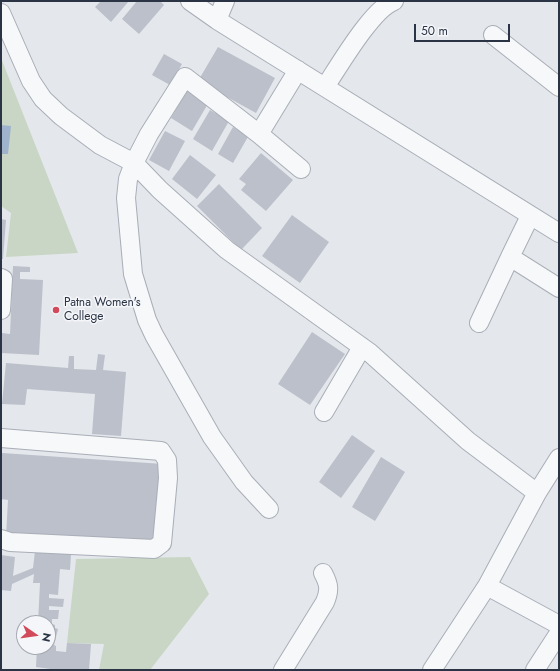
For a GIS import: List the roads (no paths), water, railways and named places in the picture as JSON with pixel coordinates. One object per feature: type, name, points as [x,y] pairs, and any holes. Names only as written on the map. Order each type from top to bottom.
[{"type":"street","points":[[190,1],[217,20],[559,233]]},
{"type":"street","points":[[217,20],[225,1]]},
{"type":"street","points":[[325,87],[374,17],[388,3],[394,1]]},
{"type":"street","points":[[1,14],[31,81],[44,99],[85,135],[113,153],[134,163],[160,190],[227,250],[362,347],[468,441],[537,493]]},
{"type":"street","points":[[493,35],[559,87]]},
{"type":"street","points":[[259,134],[298,70]]},
{"type":"street","points":[[269,509],[244,482],[212,437],[164,353],[148,320],[133,274],[126,198],[128,179],[134,163],[149,134],[185,77],[302,169]]},
{"type":"street","points":[[479,323],[530,216]]},
{"type":"street","points":[[510,258],[559,288]]},
{"type":"street","points":[[1,278],[3,279],[1,310]]},
{"type":"street","points":[[324,412],[362,347]]},
{"type":"street","points":[[1,438],[161,451],[167,460],[168,478],[162,544],[154,549],[10,542],[1,539]]},
{"type":"street","points":[[432,670],[487,586],[537,493],[559,458]]},
{"type":"street","points":[[283,670],[329,593],[329,584],[323,574]]},
{"type":"street","points":[[487,586],[559,625]]},
{"type":"street","points":[[535,670],[559,633]]},
{"type":"water","points":[[1,125],[11,126],[8,154],[1,154]]},
{"type":"place","name":"Patna Women's College","points":[[56,310]]}]
